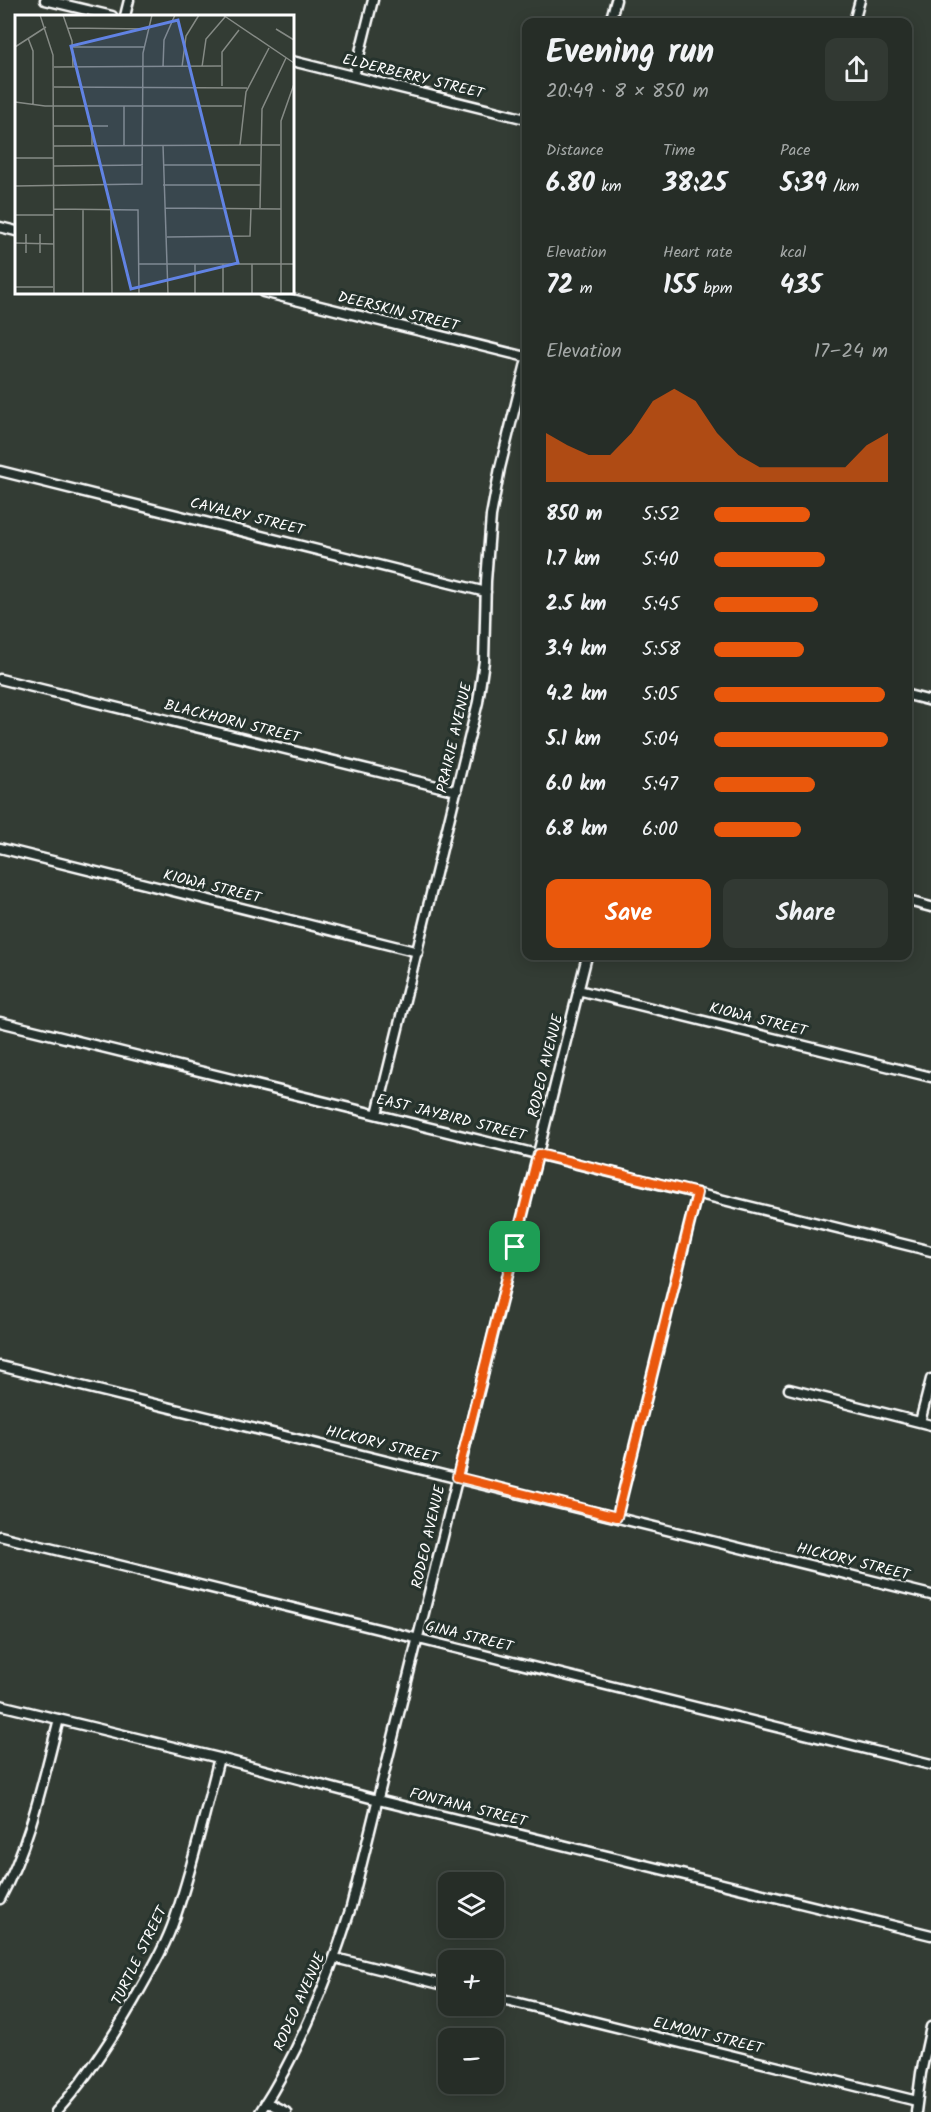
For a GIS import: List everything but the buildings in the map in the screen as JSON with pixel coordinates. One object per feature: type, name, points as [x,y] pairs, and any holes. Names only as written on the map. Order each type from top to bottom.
[{"type":"street","points":[[45,0],[108,15]]},
{"type":"street","points":[[125,15],[129,0]]},
{"type":"street","points":[[354,76],[373,0]]},
{"type":"street","points":[[611,18],[616,0]]},
{"type":"street","points":[[855,18],[860,0]]},
{"type":"street","name":"ELDERBERRY STREET","points":[[294,61],[522,118]]},
{"type":"street","points":[[0,227],[15,231]]},
{"type":"street","name":"DEERSKIN STREET","points":[[271,294],[522,356]]},
{"type":"street","name":"PRAIRIE AVENUE","points":[[377,1114],[478,702],[484,662],[486,592],[493,506],[522,379]]},
{"type":"street","name":"CAVALRY STREET","points":[[0,471],[486,592]]},
{"type":"street","name":"BLACKHORN STREET","points":[[0,679],[457,791]]},
{"type":"street","points":[[912,696],[931,701]]},
{"type":"street","name":"KIOWA STREET","points":[[0,848],[418,952]]},
{"type":"street","points":[[912,903],[931,907]]},
{"type":"street","name":"RODEO AVENUE","points":[[260,2112],[292,2056],[317,2003],[335,1958],[351,1907],[586,960]]},
{"type":"street","name":"KIOWA STREET","points":[[578,990],[931,1077]]},
{"type":"street","name":"EAST JAYBIRD STREET","points":[[0,1022],[931,1251]]},
{"type":"street","points":[[617,1517],[697,1193]]},
{"type":"street","name":"HICKORY STREET","points":[[0,1366],[931,1595]]},
{"type":"street","points":[[920,1422],[931,1379]]},
{"type":"street","points":[[789,1389],[931,1425]]},
{"type":"street","name":"GINA STREET","points":[[0,1536],[931,1765]]},
{"type":"street","name":"FONTANA STREET","points":[[0,1705],[931,1935]]},
{"type":"street","points":[[0,1899],[15,1866],[35,1808],[59,1719]]},
{"type":"street","name":"TURTLE STREET","points":[[56,2112],[94,2065],[121,2024],[151,1971],[174,1920],[189,1875],[219,1758]]},
{"type":"street","points":[[335,1958],[438,1984]]},
{"type":"street","name":"ELMONT STREET","points":[[504,1999],[917,2101]]},
{"type":"street","points":[[916,2112],[931,2027]]},
{"type":"street","points":[[266,2102],[286,2112]]},
{"type":"route","points":[[538,1154],[697,1193],[617,1517],[457,1477],[515,1247],[538,1154]]}]
